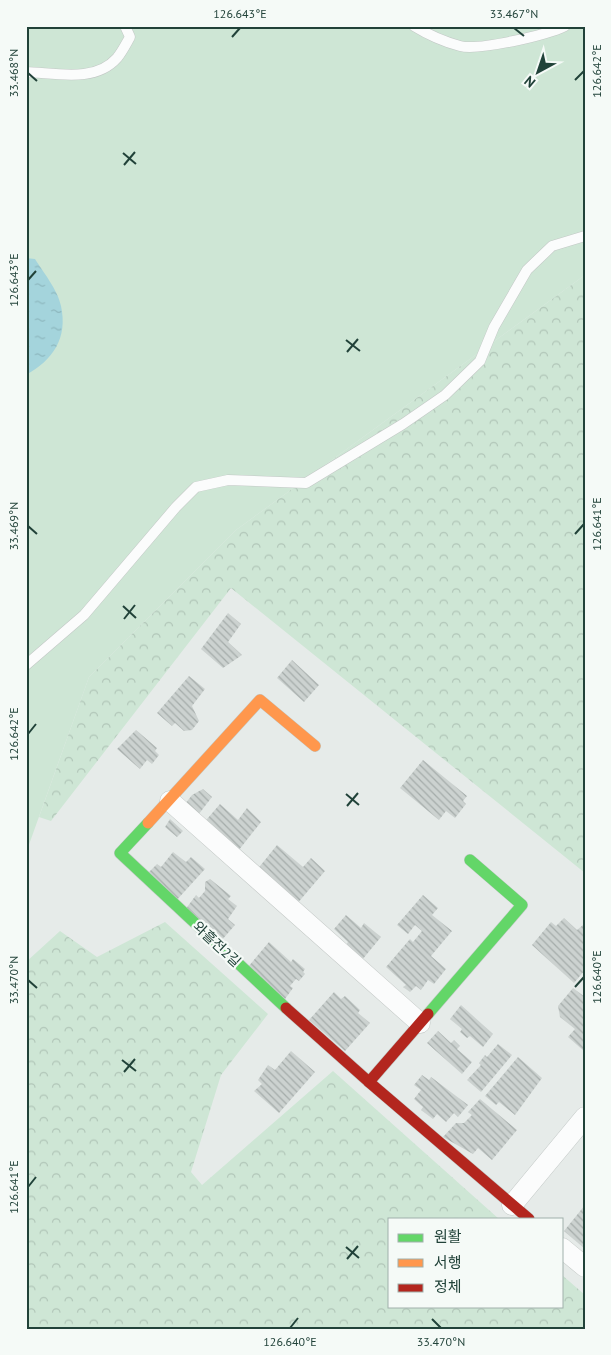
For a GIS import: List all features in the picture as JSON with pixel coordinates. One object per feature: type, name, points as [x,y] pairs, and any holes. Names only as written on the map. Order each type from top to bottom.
[{"type":"street","name":"와흘전2길","points":[[315,746],[260,700],[120,853],[303,1024],[528,1218]]},
{"type":"street","points":[[170,800],[420,1023]]},
{"type":"street","points":[[369,1082],[522,905],[470,860]]},
{"type":"street","points":[[512,1205],[585,1117]]},
{"type":"street","points":[[564,1250],[585,1267]]},
{"type":"lane","points":[[26,72],[79,75],[101,68],[117,58],[130,37],[125,26]]},
{"type":"lane","points":[[414,26],[461,47],[506,43],[553,32],[565,26]]},
{"type":"lane","points":[[26,665],[84,615],[176,507],[196,488],[228,480],[306,483],[403,424],[445,394],[480,361],[494,327],[527,270],[552,246],[585,236]]},
{"type":"green space","points":[[26,26],[585,26],[585,275],[236,530],[89,677],[26,853]]},
{"type":"green space","points":[[585,275],[585,873],[231,588],[51,821],[39,817],[89,677],[236,530]]},
{"type":"green space","points":[[165,922],[268,1014],[221,1075],[191,1172],[202,1185],[333,1071],[498,1218],[388,1218],[388,1308],[564,1308],[564,1277],[585,1295],[585,1329],[26,1329],[26,962],[60,931],[97,957]]},
{"type":"water","points":[[26,258],[35,259],[50,281],[57,294],[63,318],[60,338],[51,355],[36,369],[26,375]]},
{"type":"building","points":[[228,613],[241,624],[228,642],[242,655],[223,668],[201,649]]},
{"type":"building","points":[[292,660],[319,685],[304,702],[277,678]]},
{"type":"building","points":[[189,676],[205,689],[192,706],[199,721],[192,730],[184,731],[175,723],[172,726],[157,713]]},
{"type":"building","points":[[136,730],[157,748],[155,751],[159,755],[152,764],[147,760],[140,769],[117,749]]},
{"type":"building","points":[[423,760],[467,796],[463,801],[466,804],[455,818],[446,811],[439,820],[400,788]]},
{"type":"building","points":[[203,789],[212,797],[195,819],[182,808],[192,795]]},
{"type":"building","points":[[220,804],[238,820],[247,808],[261,822],[235,855],[201,826]]},
{"type":"building","points":[[170,819],[183,831],[177,837],[165,827]]},
{"type":"building","points":[[277,845],[303,867],[311,858],[325,871],[296,905],[256,871]]},
{"type":"building","points":[[173,852],[186,862],[191,857],[205,869],[175,902],[146,875],[157,864],[161,867]]},
{"type":"building","points":[[210,879],[231,896],[228,899],[237,906],[228,919],[235,925],[221,941],[185,910],[196,895],[199,898],[205,891],[205,882]]},
{"type":"building","points":[[423,895],[438,908],[432,915],[452,931],[431,956],[446,969],[434,984],[428,980],[421,990],[416,986],[410,992],[403,987],[406,985],[386,967],[410,939],[413,942],[422,931],[415,925],[408,934],[397,925]]},
{"type":"building","points":[[346,915],[361,928],[364,923],[381,937],[362,960],[345,946],[348,942],[334,929]]},
{"type":"building","points":[[564,918],[577,930],[583,925],[585,927],[585,970],[574,983],[532,945],[551,922],[556,926]]},
{"type":"building","points":[[269,942],[291,962],[293,959],[305,969],[303,972],[305,974],[299,981],[296,979],[290,986],[293,988],[285,999],[248,967]]},
{"type":"building","points":[[573,988],[585,997],[585,1052],[568,1037],[575,1029],[560,1017],[558,1006]]},
{"type":"building","points":[[334,992],[341,999],[345,996],[360,1010],[358,1013],[370,1023],[345,1051],[309,1020]]},
{"type":"building","points":[[461,1005],[493,1034],[483,1047],[470,1036],[467,1038],[460,1032],[462,1029],[450,1019]]},
{"type":"building","points":[[438,1031],[451,1043],[454,1040],[460,1046],[457,1049],[472,1062],[462,1074],[427,1043]]},
{"type":"building","points":[[498,1044],[512,1055],[481,1092],[467,1080],[481,1065],[479,1063],[485,1055],[487,1057]]},
{"type":"building","points":[[291,1051],[315,1072],[279,1113],[254,1091],[262,1084],[258,1080],[268,1065],[275,1070]]},
{"type":"building","points":[[518,1057],[542,1078],[515,1115],[499,1102],[496,1105],[485,1096]]},
{"type":"building","points":[[422,1075],[429,1080],[431,1077],[468,1105],[458,1117],[454,1113],[446,1122],[437,1114],[433,1119],[421,1110],[423,1107],[414,1099],[421,1090],[414,1085]]},
{"type":"building","points":[[480,1099],[517,1130],[492,1160],[478,1148],[473,1154],[443,1137],[456,1123],[464,1123],[472,1115],[468,1112]]},
{"type":"building","points":[[585,1205],[585,1249],[564,1231]]},
{"type":"traffic: fast","points":[[148,823],[120,853],[286,1008]]},
{"type":"traffic: fast","points":[[428,1014],[522,905],[470,860]]},
{"type":"traffic: slow","points":[[148,823],[260,700],[315,746]]},
{"type":"traffic: jam","points":[[286,1008],[369,1082]]},
{"type":"traffic: jam","points":[[428,1014],[369,1082],[528,1218]]}]
